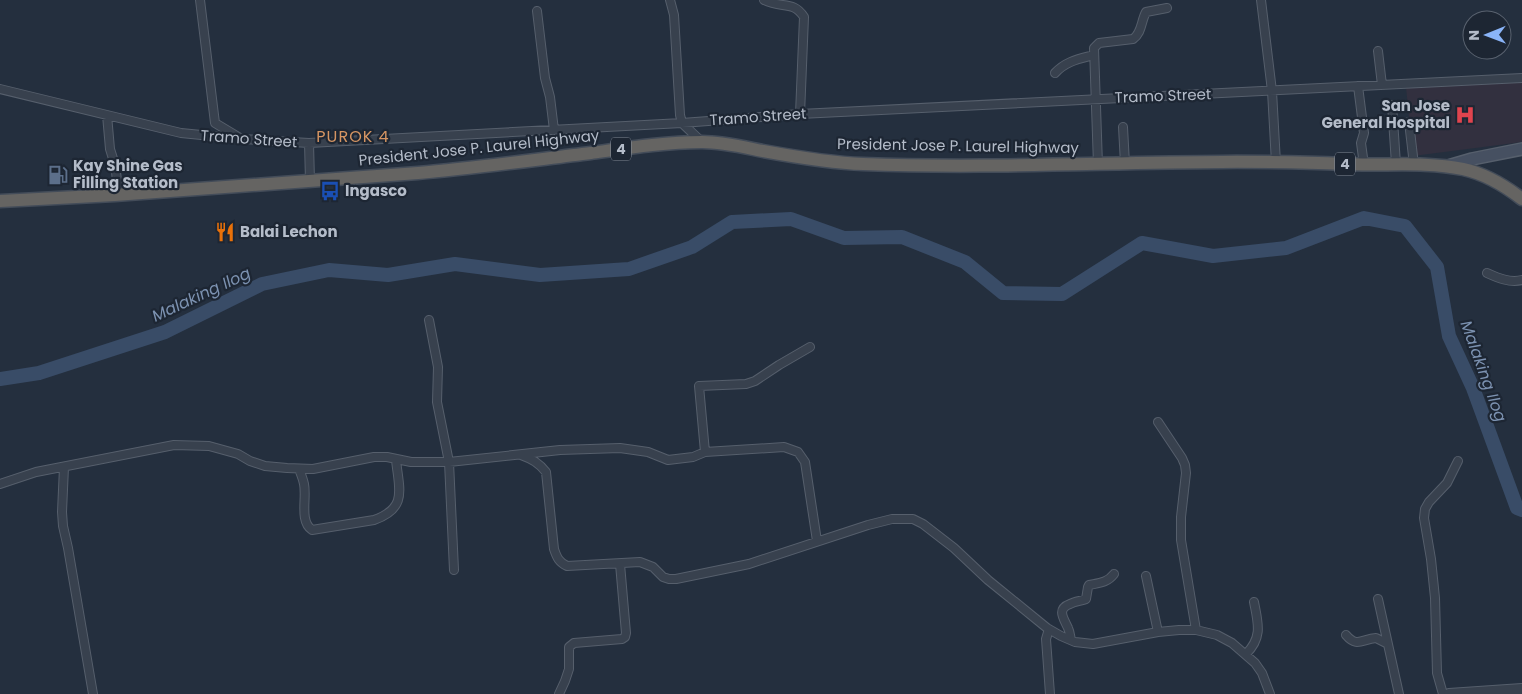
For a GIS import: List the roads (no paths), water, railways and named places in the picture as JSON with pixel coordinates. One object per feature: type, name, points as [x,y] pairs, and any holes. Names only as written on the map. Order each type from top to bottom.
[{"type":"highway","name":"President Jose P. Laurel Highway","points":[[0,201],[119,195],[457,170],[611,150],[702,142],[848,163],[887,165],[1276,162],[1448,166],[1476,172],[1494,179],[1522,199]]},
{"type":"main road","points":[[1448,166],[1522,149]]},
{"type":"street","points":[[200,0],[215,123],[242,139]]},
{"type":"street","points":[[670,0],[674,15],[680,115],[682,123],[702,142]]},
{"type":"street","points":[[764,0],[771,3],[793,3],[800,8],[804,17],[800,114]]},
{"type":"street","points":[[1261,0],[1272,91],[1276,162]]},
{"type":"street","points":[[1098,164],[1094,48],[1099,43],[1133,39],[1140,32],[1146,12],[1168,8]]},
{"type":"street","points":[[537,11],[545,78],[550,97],[554,130]]},
{"type":"street","points":[[1378,51],[1382,85]]},
{"type":"street","points":[[1055,73],[1061,66],[1069,62],[1094,55]]},
{"type":"street","name":"Tramo Street","points":[[0,88],[181,133],[309,143],[682,123],[800,114],[1522,78]]},
{"type":"street","points":[[1358,86],[1364,133],[1361,143],[1364,165]]},
{"type":"street","points":[[1392,105],[1396,164]]},
{"type":"street","points":[[107,115],[110,149],[115,165],[119,195]]},
{"type":"street","points":[[1409,122],[1414,165]]},
{"type":"street","points":[[1123,127],[1126,164]]},
{"type":"street","points":[[309,143],[310,181]]},
{"type":"street","points":[[1487,273],[1506,280],[1522,280]]},
{"type":"street","points":[[429,320],[438,367],[437,402],[449,462],[454,570]]},
{"type":"street","points":[[705,452],[699,386],[746,384],[810,347]]},
{"type":"street","points":[[1158,422],[1185,464],[1181,540],[1196,630]]},
{"type":"street","points":[[0,484],[36,472],[174,445],[209,446],[238,454],[250,461],[265,466],[313,469],[374,457],[387,457],[411,462],[449,462],[560,450],[620,448],[648,452],[668,460],[692,457],[705,452],[784,447],[798,452],[805,462],[817,541]]},
{"type":"street","points":[[521,455],[534,460],[546,472],[554,549],[557,558],[567,566],[640,562],[653,567],[663,577],[676,579],[748,564],[868,525],[892,519],[912,519],[923,524],[945,541],[988,580],[1049,629],[1075,642],[1093,644],[1158,632],[1196,630],[1217,635],[1232,643],[1255,663],[1262,674],[1270,694]]},
{"type":"street","points":[[299,468],[304,484],[305,519],[308,527],[312,530],[374,520],[393,509],[400,497],[396,460]]},
{"type":"street","points":[[1443,694],[1436,673],[1435,598],[1426,534],[1425,509],[1447,483],[1458,461]]},
{"type":"street","points":[[64,467],[63,526],[93,694]]},
{"type":"street","points":[[559,694],[569,669],[569,647],[574,644],[625,637],[620,564]]},
{"type":"street","points":[[1071,640],[1068,628],[1062,617],[1064,606],[1086,599],[1088,586],[1106,582],[1114,574]]},
{"type":"street","points":[[1146,576],[1158,632]]},
{"type":"street","points":[[1378,599],[1386,643],[1399,694]]},
{"type":"street","points":[[1246,654],[1256,642],[1258,635],[1254,602]]},
{"type":"street","points":[[1049,629],[1046,639],[1050,694]]},
{"type":"street","points":[[1346,635],[1355,643],[1376,638],[1386,643]]},
{"type":"street","points":[[1448,694],[1522,689]]},
{"type":"waterway","name":"Malaking Ilog","points":[[0,379],[39,373],[165,332],[262,284],[329,270],[388,275],[455,264],[540,275],[629,269],[692,247],[732,222],[791,219],[844,238],[902,237],[965,262],[1003,293],[1062,294],[1142,243],[1213,256],[1286,248],[1364,218],[1405,226],[1437,267],[1449,336],[1473,388],[1517,508],[1522,510]]},
{"type":"place","name":"San Jose General Hospital","points":[[1465,115]]},
{"type":"place","name":"Kay Shine Gas Filling Station","points":[[58,175]]},
{"type":"place","name":"Ingasco","points":[[330,191]]},
{"type":"place","name":"Balai Lechon","points":[[225,232]]},
{"type":"district","name":"PUROK 4","points":[[353,136]]}]
